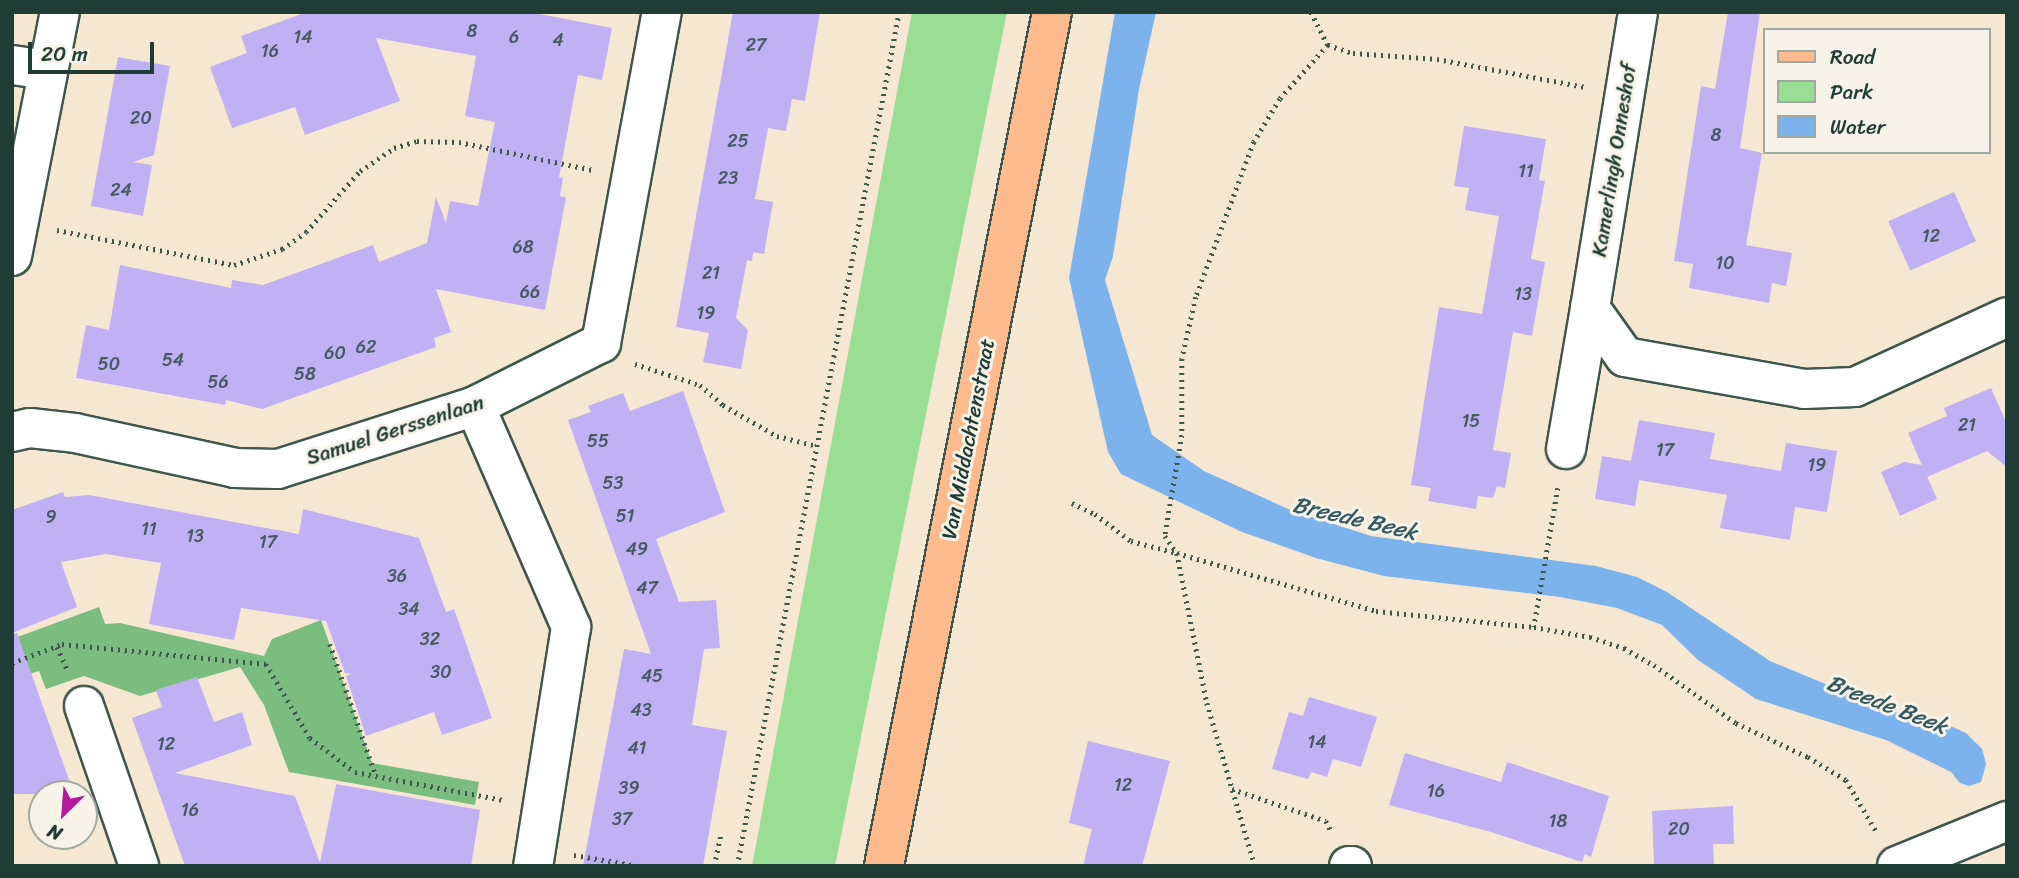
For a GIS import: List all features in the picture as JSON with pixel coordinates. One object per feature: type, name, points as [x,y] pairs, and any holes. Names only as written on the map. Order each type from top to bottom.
[{"type":"main road","name":"Van Middachtenstraat","points":[[884,866],[1052,12]]},
{"type":"street","points":[[15,239],[30,68],[60,12]]},
{"type":"street","points":[[601,343],[662,12]]},
{"type":"street","name":"Kamerlingh Onneshof","points":[[1566,449],[1638,12]]},
{"type":"street","points":[[1590,308],[1625,357],[1804,389],[1855,387],[2007,317]]},
{"type":"street","name":"Samuel Gerssenlaan","points":[[12,432],[30,428],[75,433],[235,468],[278,469],[475,406],[601,343]]},
{"type":"street","points":[[475,406],[570,627],[534,857]]},
{"type":"street","points":[[85,706],[139,866]]},
{"type":"street","points":[[1897,866],[2007,821]]},
{"type":"path","points":[[737,866],[899,12]]},
{"type":"path","points":[[1311,12],[1328,45],[1353,52],[1437,59],[1624,94]]},
{"type":"path","points":[[1255,866],[1207,703],[1177,553],[1165,536],[1182,435],[1182,359],[1196,297],[1254,142],[1280,99],[1328,45]]},
{"type":"path","points":[[15,239],[234,265],[282,249],[306,232],[360,171],[394,148],[417,141],[459,142],[631,178]]},
{"type":"path","points":[[601,343],[636,364],[701,385],[723,405],[777,436],[817,446]]},
{"type":"path","points":[[1534,627],[1548,536],[1566,449]]},
{"type":"path","points":[[1072,503],[1095,514],[1131,541],[1376,611],[1534,627],[1590,637],[1624,648],[1654,665],[1736,723],[1808,757],[1846,780],[1877,834]]},
{"type":"path","points":[[330,644],[376,776]]},
{"type":"path","points":[[12,663],[62,645],[266,663],[310,738],[355,772],[542,807]]},
{"type":"path","points":[[1231,789],[1326,821],[1350,866]]},
{"type":"path","points":[[714,866],[721,834]]},
{"type":"path","points":[[534,857],[638,866]]},
{"type":"green space","points":[[912,12],[1007,12],[835,866],[752,866]]},
{"type":"green space","points":[[99,607],[105,624],[120,623],[264,656],[272,639],[321,620],[372,763],[479,782],[475,805],[289,772],[264,705],[240,667],[140,696],[84,676],[46,689],[39,671],[12,680],[12,639]]},
{"type":"water","points":[[1115,12],[1156,12],[1139,89],[1113,256],[1105,280],[1152,435],[1204,471],[1293,511],[1371,536],[1596,566],[1637,577],[1667,592],[1770,661],[1893,712],[1939,721],[1966,733],[1982,749],[1986,764],[1981,782],[1969,786],[1960,783],[1951,772],[1886,740],[1756,699],[1698,660],[1662,625],[1617,608],[1560,597],[1384,576],[1316,558],[1242,532],[1121,474],[1108,452],[1069,278]]},
{"type":"building","points":[[307,12],[529,12],[612,28],[602,80],[578,75],[559,177],[563,178],[560,196],[566,197],[545,310],[436,289],[451,332],[434,338],[436,347],[262,409],[226,400],[225,405],[76,378],[86,325],[109,330],[120,265],[231,288],[232,280],[263,285],[373,245],[379,262],[427,243],[436,197],[446,223],[450,201],[478,206],[495,122],[465,116],[476,56],[376,38],[400,101],[305,135],[295,107],[232,128],[210,67],[247,53],[241,36]]},
{"type":"building","points":[[733,12],[820,12],[805,101],[792,99],[786,131],[768,128],[755,199],[773,202],[764,254],[753,252],[752,261],[747,260],[736,318],[748,330],[741,369],[703,362],[709,333],[676,327]]},
{"type":"building","points":[[1728,12],[1760,12],[1740,148],[1762,153],[1746,245],[1792,253],[1786,286],[1772,283],[1769,303],[1689,288],[1693,264],[1674,261],[1701,86],[1715,89]]},
{"type":"building","points":[[118,57],[170,66],[154,155],[133,162],[152,165],[143,216],[91,206]]},
{"type":"building","points":[[1464,126],[1546,139],[1539,180],[1545,181],[1531,259],[1545,262],[1532,336],[1513,332],[1493,450],[1511,453],[1505,488],[1497,486],[1493,498],[1478,496],[1476,509],[1428,501],[1431,488],[1411,485],[1439,307],[1482,314],[1499,216],[1465,210],[1469,188],[1454,186]]},
{"type":"building","points":[[1954,192],[1976,241],[1910,271],[1888,221]]},
{"type":"building","points":[[1991,388],[2007,424],[2007,467],[1987,451],[1927,477],[1908,433],[1947,416],[1944,408]]},
{"type":"building","points":[[683,391],[725,512],[656,539],[679,602],[716,600],[720,648],[704,649],[692,725],[727,731],[703,866],[583,866],[624,649],[651,654],[568,420],[591,412],[588,406],[623,393],[630,411]]},
{"type":"building","points":[[1639,420],[1715,433],[1710,459],[1781,471],[1786,443],[1837,451],[1827,512],[1795,507],[1790,540],[1720,528],[1727,495],[1639,480],[1635,506],[1595,499],[1602,456],[1631,461]]},
{"type":"building","points":[[1904,462],[1922,465],[1937,499],[1900,516],[1881,472]]},
{"type":"building","points":[[63,492],[65,497],[89,495],[299,534],[303,509],[419,538],[446,612],[454,609],[492,718],[442,735],[434,712],[366,736],[346,676],[352,674],[345,673],[326,621],[241,608],[234,640],[149,624],[161,563],[106,554],[61,562],[77,607],[12,633],[12,510]]},
{"type":"building","points":[[17,633],[69,780],[28,780],[28,794],[12,794],[12,634]]},
{"type":"building","points":[[197,677],[214,722],[242,712],[252,745],[175,773],[295,796],[320,863],[336,784],[480,810],[471,866],[185,866],[132,718],[162,707],[156,690]]},
{"type":"building","points":[[1309,697],[1377,717],[1361,767],[1333,759],[1327,777],[1311,772],[1308,779],[1272,769],[1289,712],[1303,716]]},
{"type":"building","points":[[1088,741],[1170,761],[1142,866],[1083,866],[1092,829],[1069,823]]},
{"type":"building","points":[[1405,753],[1501,782],[1507,762],[1609,796],[1591,857],[1585,854],[1582,862],[1491,832],[1389,805]]},
{"type":"building","points":[[1733,806],[1734,844],[1713,844],[1714,866],[1654,866],[1652,811]]},
{"type":"water label","name":"Breede Beek","points":[[1355,519]]},
{"type":"water label","name":"Breede Beek","points":[[1887,705]]}]
